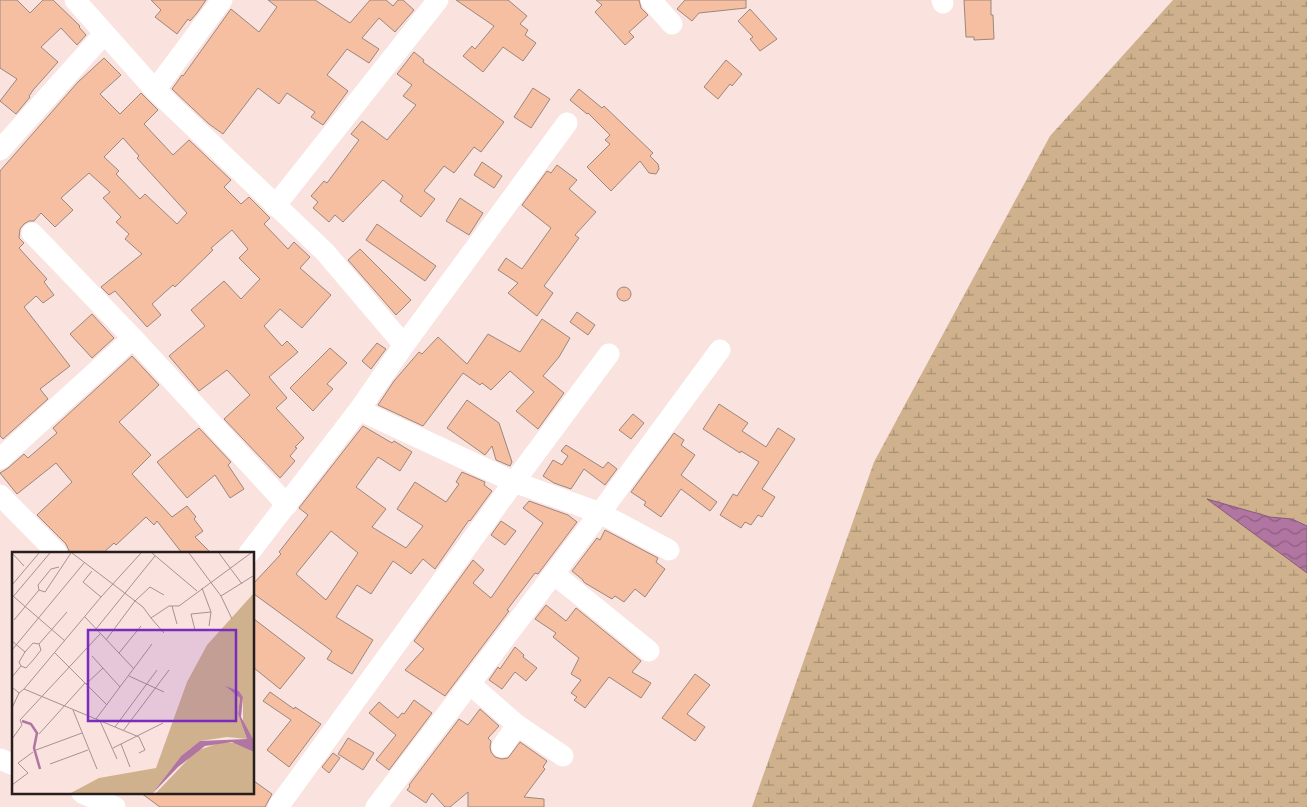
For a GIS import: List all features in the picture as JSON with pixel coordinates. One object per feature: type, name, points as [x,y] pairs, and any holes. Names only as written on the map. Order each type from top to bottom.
[{"type":"street","points":[[74,0],[155,90],[325,252],[404,345]]},
{"type":"street","points":[[155,90],[222,0]]},
{"type":"street","points":[[275,206],[438,0]]},
{"type":"street","points":[[652,0],[672,24]]},
{"type":"street","points":[[0,150],[104,34]]},
{"type":"street","points":[[251,552],[359,410],[404,345],[567,123]]},
{"type":"street","points":[[32,233],[133,338],[287,505]]},
{"type":"street","points":[[0,459],[133,338]]},
{"type":"street","points":[[376,807],[600,513],[720,350]]},
{"type":"street","points":[[278,807],[514,482],[610,354]]},
{"type":"street","points":[[359,410],[514,482],[600,513],[668,550]]},
{"type":"street","points":[[0,495],[56,552]]},
{"type":"street","points":[[554,574],[649,651]]},
{"type":"street","points":[[470,684],[517,725],[563,756]]},
{"type":"street","points":[[502,748],[517,725]]},
{"type":"street","points":[[0,759],[12,764]]},
{"type":"street","points":[[84,794],[112,806]]},
{"type":"green space","points":[[1173,0],[1307,0],[1307,526],[1292,519],[1270,517],[1209,500],[1307,573],[1307,807],[752,807],[874,462],[1050,136]]},
{"type":"water","points":[[1207,499],[1270,517],[1292,519],[1307,526],[1307,573]]},
{"type":"building","points":[[0,0],[17,0],[30,13],[43,0],[53,0],[80,26],[86,35],[77,45],[61,28],[41,47],[58,62],[34,89],[16,114],[0,101],[17,79],[0,68]]},
{"type":"building","points":[[151,0],[206,0],[197,13],[190,21],[188,19],[177,34],[155,17],[161,10]]},
{"type":"building","points":[[268,0],[315,0],[350,23],[370,0],[386,0],[393,6],[398,0],[403,0],[414,10],[395,32],[379,18],[362,38],[379,49],[369,63],[347,49],[327,75],[348,91],[323,125],[311,117],[315,112],[287,93],[279,104],[258,88],[223,134],[209,124],[172,89],[231,9],[259,32],[277,7]]},
{"type":"building","points":[[456,0],[508,0],[527,16],[520,24],[528,30],[525,35],[536,43],[523,61],[503,47],[483,72],[463,56],[472,46],[475,49],[494,26]]},
{"type":"building","points":[[596,0],[639,0],[641,8],[648,15],[629,32],[634,37],[625,45],[595,12],[602,5]]},
{"type":"building","points":[[685,0],[746,0],[746,8],[699,13],[692,21],[677,9]]},
{"type":"building","points":[[964,0],[991,0],[994,39],[974,40],[974,37],[966,37]]},
{"type":"building","points":[[750,9],[777,39],[760,51],[750,39],[753,37],[738,21]]},
{"type":"building","points":[[414,52],[424,60],[423,62],[504,122],[481,152],[474,147],[454,173],[444,166],[424,191],[435,199],[421,217],[400,201],[403,196],[383,180],[343,222],[335,215],[329,222],[313,208],[318,202],[311,196],[324,181],[327,183],[359,140],[351,134],[362,121],[387,140],[416,105],[403,96],[412,85],[397,74]]},
{"type":"building","points":[[104,58],[121,75],[100,94],[120,114],[141,93],[158,110],[144,124],[173,155],[189,140],[231,180],[224,187],[241,204],[249,197],[270,218],[264,224],[288,249],[294,242],[310,257],[300,268],[331,295],[302,328],[280,309],[264,326],[282,346],[287,341],[298,352],[269,377],[287,398],[276,408],[304,438],[295,447],[297,448],[290,456],[295,461],[280,478],[224,419],[250,395],[227,370],[199,391],[169,356],[205,326],[191,310],[224,281],[241,299],[260,279],[239,258],[248,249],[232,230],[211,248],[213,250],[175,287],[173,285],[152,304],[161,315],[147,327],[115,291],[109,295],[101,287],[142,254],[125,239],[129,234],[116,222],[121,217],[103,198],[110,192],[89,173],[61,198],[73,210],[55,227],[41,213],[34,221],[29,221],[20,229],[19,238],[24,243],[19,248],[47,279],[44,282],[54,295],[43,303],[36,296],[24,307],[70,366],[40,389],[48,399],[3,439],[0,436],[0,171],[78,82]],"holes":[[[123,138],[139,156],[137,158],[187,213],[177,224],[145,194],[140,199],[116,174],[119,171],[104,157]]]},
{"type":"building","points":[[726,60],[742,74],[732,86],[730,84],[718,99],[704,87]]},
{"type":"building","points":[[533,88],[550,99],[531,128],[514,117]]},
{"type":"building","points":[[579,89],[602,108],[604,106],[653,153],[650,156],[658,164],[659,169],[656,174],[649,173],[640,161],[611,191],[587,167],[610,144],[605,140],[610,135],[588,113],[570,100]]},
{"type":"building","points":[[482,162],[502,176],[494,188],[474,175]]},
{"type":"building","points":[[557,165],[577,180],[569,189],[596,212],[575,235],[579,238],[544,286],[553,293],[537,316],[508,293],[518,283],[498,270],[506,258],[522,269],[551,228],[522,205],[547,171],[551,173]]},
{"type":"building","points":[[460,198],[483,213],[469,235],[446,221]]},
{"type":"building","points":[[377,224],[436,266],[425,281],[366,240]]},
{"type":"building","points":[[360,249],[411,300],[396,315],[348,260]]},
{"type":"building","points":[[624,287],[629,289],[631,294],[629,299],[624,301],[619,299],[617,294],[619,289]]},
{"type":"building","points":[[577,312],[595,325],[588,335],[570,322]]},
{"type":"building","points":[[92,314],[114,338],[92,358],[70,334]]},
{"type":"building","points":[[542,319],[570,338],[559,357],[543,376],[564,393],[538,429],[516,411],[534,392],[510,371],[491,390],[463,373],[423,426],[378,405],[394,381],[419,352],[422,354],[438,337],[467,364],[488,334],[520,352]]},
{"type":"building","points":[[377,343],[386,349],[371,369],[362,361]]},
{"type":"building","points":[[330,348],[347,363],[327,384],[333,389],[313,411],[290,388]]},
{"type":"building","points":[[132,356],[159,385],[119,422],[151,455],[132,474],[172,517],[187,506],[196,517],[194,519],[203,531],[195,537],[210,552],[181,552],[157,521],[154,525],[146,517],[116,545],[114,543],[104,552],[70,552],[66,544],[37,515],[72,482],[56,463],[17,494],[0,473],[24,454],[28,458],[57,433],[53,428]]},
{"type":"building","points":[[467,400],[499,423],[512,462],[510,466],[496,460],[492,446],[485,455],[447,428]]},
{"type":"building","points":[[719,404],[748,423],[742,431],[766,447],[778,428],[795,439],[762,489],[775,497],[762,517],[758,515],[751,525],[745,522],[741,528],[720,515],[733,494],[737,496],[759,462],[741,451],[740,453],[703,429]]},
{"type":"building","points":[[633,414],[644,423],[631,439],[619,430]]},
{"type":"building","points":[[363,426],[412,452],[400,471],[378,457],[356,487],[386,509],[372,527],[406,548],[423,526],[397,509],[415,482],[446,502],[459,484],[456,482],[462,472],[485,482],[484,485],[492,491],[435,569],[423,559],[411,574],[393,561],[371,594],[357,585],[336,617],[373,640],[352,674],[327,659],[332,651],[255,595],[255,582],[281,554],[279,552],[308,515],[299,508]],"holes":[[[331,531],[358,553],[326,600],[296,574]]]},
{"type":"building","points":[[199,428],[231,462],[228,465],[244,489],[230,498],[215,475],[187,498],[157,462]]},
{"type":"building","points":[[674,433],[684,440],[681,445],[695,455],[681,475],[717,502],[710,511],[681,489],[661,517],[644,505],[646,502],[631,492]]},
{"type":"building","points":[[566,445],[603,468],[608,462],[617,469],[605,485],[584,469],[571,489],[554,483],[543,476],[553,460],[562,465],[568,456],[561,451]]},
{"type":"building","points":[[529,501],[568,515],[577,522],[538,574],[535,573],[445,696],[405,670],[424,649],[414,641],[473,560],[484,570],[473,583],[491,598],[543,523],[523,508]]},
{"type":"building","points":[[501,521],[516,531],[505,545],[491,535]]},
{"type":"building","points":[[605,530],[658,558],[656,562],[665,569],[645,597],[635,589],[624,602],[615,596],[612,599],[585,583],[572,571],[597,538],[600,540]]},
{"type":"building","points":[[546,605],[566,621],[576,608],[641,661],[632,672],[651,683],[641,698],[609,677],[585,708],[574,700],[577,697],[571,693],[581,680],[571,674],[579,658],[553,637],[556,633],[535,619]]},
{"type":"building","points":[[255,620],[305,658],[280,689],[255,669]]},
{"type":"building","points":[[515,647],[524,655],[523,657],[537,668],[526,681],[515,672],[502,689],[489,680],[498,667],[500,669]]},
{"type":"building","points":[[695,674],[710,685],[687,714],[705,727],[695,741],[662,718]]},
{"type":"building","points":[[270,692],[294,709],[295,707],[321,724],[289,767],[267,750],[291,720],[263,701]]},
{"type":"building","points":[[414,700],[432,713],[389,770],[376,760],[396,735],[369,713],[379,702],[398,718],[402,713],[404,714]]},
{"type":"building","points":[[480,709],[499,726],[488,738],[491,741],[491,752],[495,757],[508,758],[520,742],[547,761],[543,767],[545,769],[524,797],[544,799],[544,807],[468,807],[468,792],[450,807],[445,807],[432,793],[426,803],[407,790],[459,719],[468,725]]},
{"type":"building","points":[[348,738],[374,753],[363,770],[338,754]]},
{"type":"building","points":[[333,753],[340,758],[329,773],[322,767]]},
{"type":"building","points":[[255,782],[272,794],[265,807],[160,807],[142,794],[255,794]]}]
